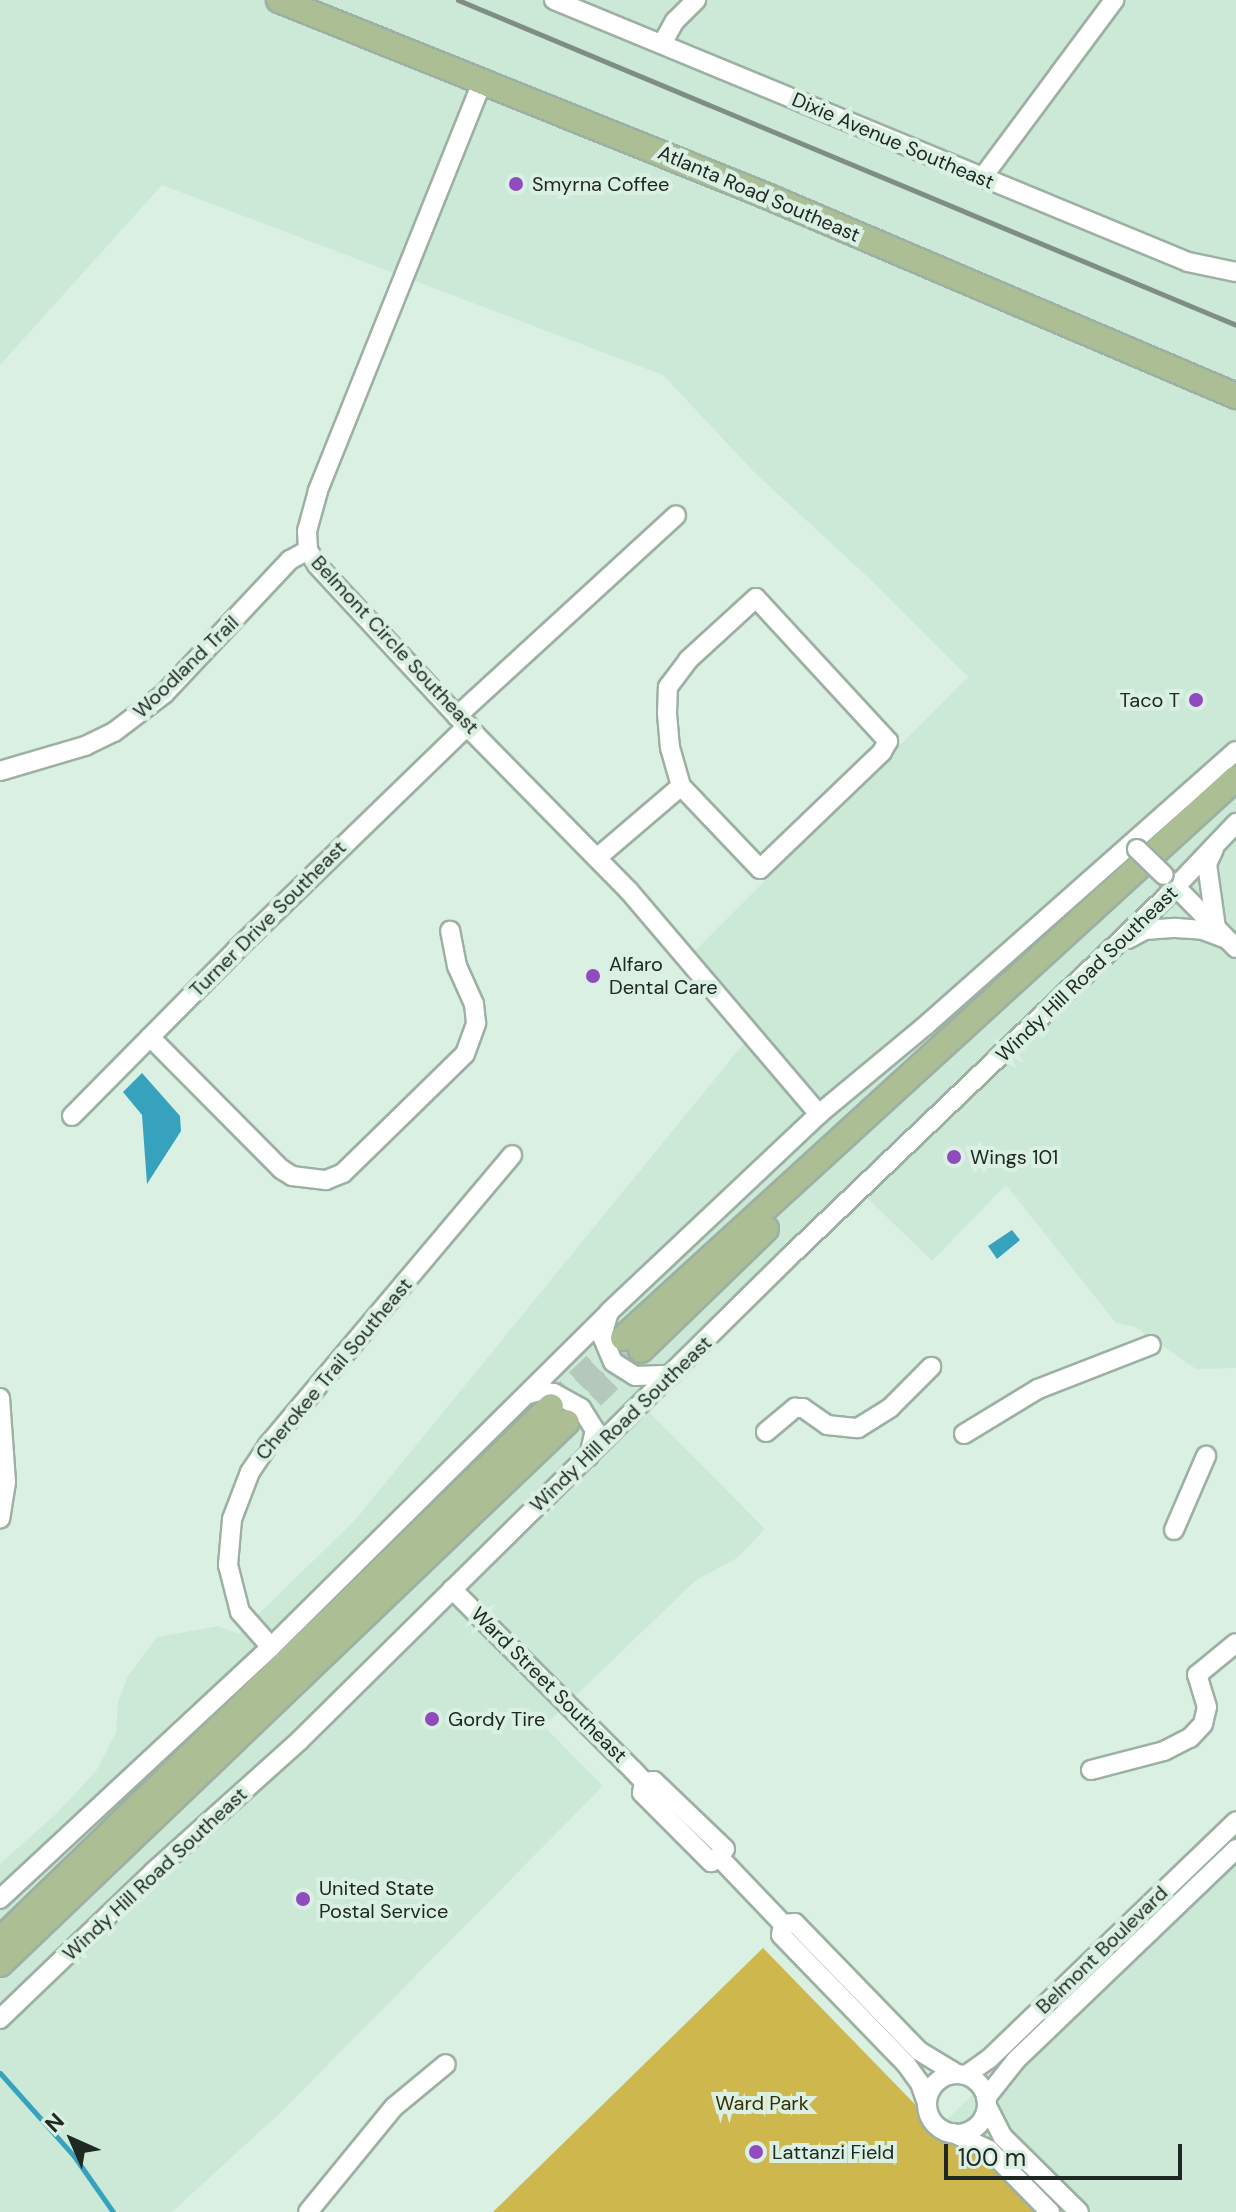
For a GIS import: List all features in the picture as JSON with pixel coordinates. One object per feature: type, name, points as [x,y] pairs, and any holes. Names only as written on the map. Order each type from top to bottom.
[{"type":"main road","name":"Atlanta Road Southeast","points":[[279,0],[769,197],[1236,396]]},
{"type":"main road","name":"Windy Hill Road Southeast","points":[[1236,778],[632,1344],[1236,796]]},
{"type":"main road","name":"Windy Hill Road Southeast","points":[[0,1940],[559,1414],[0,1964]]},
{"type":"street","name":"Dixie Avenue Southeast","points":[[554,0],[1188,262],[1236,272]]},
{"type":"street","points":[[662,44],[675,21],[696,0]]},
{"type":"street","points":[[982,178],[1114,0]]},
{"type":"street","name":"Belmont Circle Southeast","points":[[483,80],[318,491],[307,531],[308,550],[317,565],[463,720],[598,857],[819,1114]]},
{"type":"street","name":"Turner Drive Southeast","points":[[72,1116],[463,720],[676,515]]},
{"type":"street","name":"Woodland Trail","points":[[0,771],[85,746],[114,732],[164,694],[290,560],[308,550]]},
{"type":"street","points":[[756,598],[888,741],[882,752],[760,869],[681,786],[670,748],[668,687],[688,660],[756,598]]},
{"type":"street","points":[[3,1892],[271,1647],[609,1312],[819,1114],[1134,846],[1236,751]]},
{"type":"street","points":[[598,857],[681,786]]},
{"type":"street","name":"Windy Hill Road Southeast","points":[[0,2019],[152,1873],[299,1741],[789,1257],[1116,945],[1170,881],[1216,844],[1236,823]]},
{"type":"street","points":[[1216,844],[1207,864],[1226,938]]},
{"type":"street","points":[[1134,846],[1226,938]]},
{"type":"street","points":[[1116,945],[1145,930],[1176,928],[1203,930],[1226,938]]},
{"type":"street","points":[[150,1037],[281,1169],[292,1176],[326,1180],[343,1173],[465,1054],[476,1023],[474,1004],[457,966],[450,931]]},
{"type":"street","name":"Cherokee Trail Southeast","points":[[271,1647],[240,1612],[232,1591],[229,1541],[244,1483],[268,1445],[512,1155]]},
{"type":"street","points":[[609,1312],[602,1336],[613,1362],[635,1376],[671,1375]]},
{"type":"street","points":[[964,1434],[1038,1389],[1151,1345]]},
{"type":"street","points":[[766,1432],[795,1408],[803,1408],[827,1425],[858,1428],[891,1407],[931,1367]]},
{"type":"street","points":[[525,1396],[539,1391],[554,1393],[581,1408],[595,1430],[589,1456]]},
{"type":"street","points":[[0,1398],[6,1482],[0,1519]]},
{"type":"street","points":[[1174,1530],[1206,1456]]},
{"type":"street","name":"Ward Street Southeast","points":[[452,1589],[644,1782],[642,1793],[711,1862],[719,1857],[783,1924]]},
{"type":"street","points":[[1091,1770],[1164,1751],[1190,1738],[1203,1724],[1207,1707],[1197,1675],[1236,1643]]},
{"type":"street","name":"Belmont Boulevard","points":[[962,2074],[996,2053],[1236,1821]]},
{"type":"street","name":"Belmont Boulevard","points":[[986,2102],[1016,2060],[1236,1849]]},
{"type":"street","name":"Ward Street Southeast","points":[[783,1924],[795,1923],[919,2051],[978,2083],[1002,2136],[1079,2212]]},
{"type":"street","name":"Ward Street Southeast","points":[[783,1924],[781,1935],[906,2064],[920,2083],[934,2123],[989,2150],[1050,2212]]},
{"type":"street","points":[[308,2212],[394,2107],[446,2064]]},
{"type":"street","points":[[927,2103],[936,2082],[962,2074]]},
{"type":"street","points":[[953,2133],[974,2128],[983,2118],[986,2102]]},
{"type":"shaded area","points":[[0,0],[1236,0],[1236,1368],[1196,1369],[1135,1327],[1116,1323],[1006,1185],[932,1261],[852,1183],[634,1397],[765,1529],[737,1558],[696,1580],[544,1726],[603,1786],[280,2113],[172,2212],[0,2212],[0,1864],[57,1813],[96,1771],[116,1733],[118,1702],[128,1676],[157,1637],[219,1626],[238,1634],[356,1519],[745,1042],[680,966],[968,677],[870,579],[754,472],[663,375],[162,185],[0,365]]},
{"type":"shaded area","points":[[1236,1841],[1236,2212],[493,2212],[763,1948],[938,2128]]},
{"type":"green space","name":"Ward Park","points":[[763,1948],[938,2128],[1054,2212],[493,2212]]},
{"type":"water","points":[[142,1073],[180,1116],[181,1131],[147,1184],[142,1115],[123,1092]]},
{"type":"water","points":[[1012,1230],[1020,1240],[997,1259],[988,1246]]},
{"type":"waterway","points":[[0,2073],[74,2156],[113,2212]]},
{"type":"tunnel","points":[[551,1406],[623,1338]]},
{"type":"tunnel","points":[[567,1422],[641,1350]]},
{"type":"railway","points":[[458,0],[1236,325]]},
{"type":"place","name":"Smyrna Coffee","points":[[516,184]]},
{"type":"place","name":"Taco T","points":[[1196,700]]},
{"type":"place","name":"Alfaro Dental Care","points":[[593,976]]},
{"type":"place","name":"Wings 101","points":[[954,1157]]},
{"type":"place","name":"Gordy Tire","points":[[432,1719]]},
{"type":"place","name":"United State Postal Service","points":[[303,1899]]},
{"type":"place","name":"Lattanzi Field","points":[[756,2152]]}]
